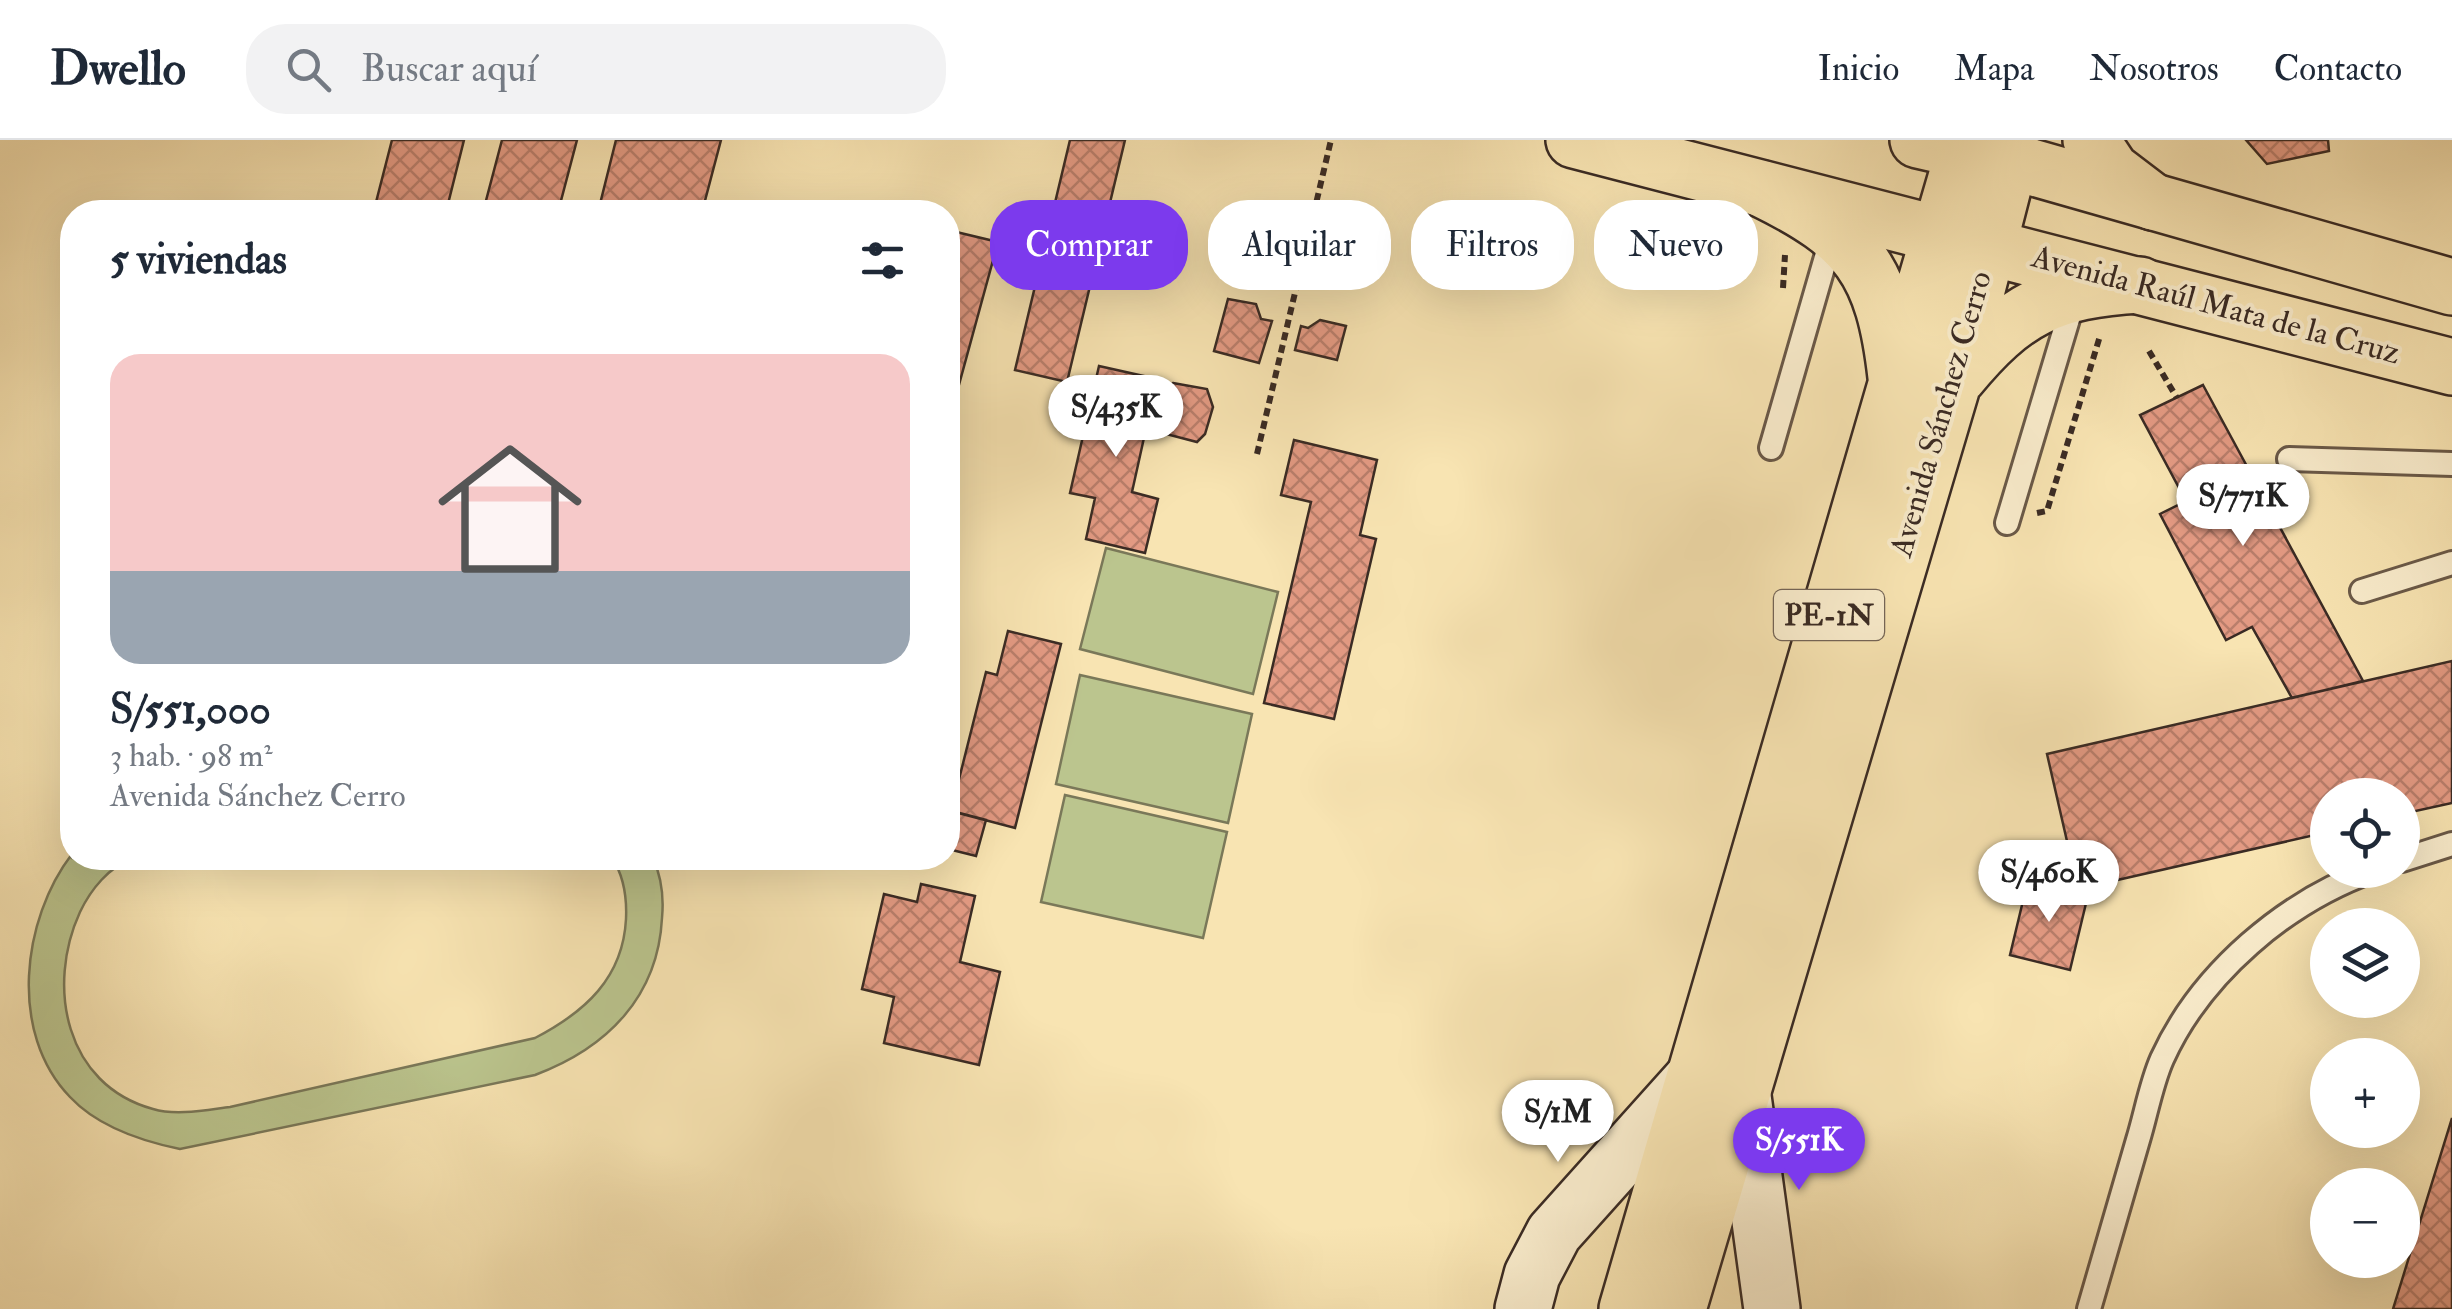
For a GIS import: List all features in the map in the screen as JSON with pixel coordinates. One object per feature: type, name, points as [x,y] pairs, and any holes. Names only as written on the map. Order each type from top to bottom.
[{"type":"main road","name":"Avenida Raúl Mata de la Cruz","points":[[1574,140],[2443,364]]},
{"type":"main road","points":[[1975,147],[2118,163],[2452,291]]},
{"type":"main road","name":"Avenida Sánchez Cerro","points":[[1627,1309],[1718,1084],[1953,384],[1975,147]]},
{"type":"main road","points":[[1762,189],[1807,211],[1809,237],[1856,252],[1870,274],[1892,336],[1897,383]]},
{"type":"main road","name":"Avenida Sánchez Cerro","points":[[1678,1309],[1718,1084],[1897,383],[1964,240]]},
{"type":"main road","points":[[1953,384],[2010,321],[2090,309],[2140,285]]},
{"type":"main road","points":[[2443,364],[2380,339],[2358,319],[2357,306],[2366,297],[2378,295],[2452,291]]},
{"type":"main road","name":"Avenida Sánchez Cerro","points":[[1523,1309],[1532,1274],[1554,1233],[1718,1084]]},
{"type":"main road","name":"Avenida Sánchez Cerro","points":[[1718,1084],[1772,1309]]},
{"type":"lane","points":[[1772,448],[1809,237]]},
{"type":"lane","points":[[2009,516],[2090,309]]},
{"type":"lane","points":[[2289,458],[2452,464]]},
{"type":"lane","points":[[2362,591],[2452,563]]},
{"type":"lane","points":[[2420,854],[2452,844]]},
{"type":"lane","points":[[2089,1309],[2162,1060],[2195,1000],[2239,955],[2298,906],[2329,888]]},
{"type":"path","points":[[1257,454],[1331,140]]},
{"type":"path","points":[[1782,291],[1809,237]]},
{"type":"path","points":[[2009,516],[2046,511],[2090,309]]},
{"type":"path","points":[[2149,351],[2177,398]]},
{"type":"green space","points":[[1106,548],[1278,592],[1253,694],[1080,649]]},
{"type":"green space","points":[[1080,675],[1252,714],[1228,823],[1056,784]]},
{"type":"green space","points":[[1065,795],[1227,832],[1203,938],[1041,902]]},
{"type":"green space","points":[[62,870],[113,870],[90,895],[70,941],[65,1001],[71,1029],[82,1056],[100,1078],[123,1097],[171,1112],[230,1107],[535,1038],[585,1004],[618,959],[626,919],[618,870],[657,870],[662,918],[651,972],[639,995],[606,1034],[561,1064],[535,1075],[180,1149],[150,1142],[94,1117],[70,1097],[50,1071],[37,1041],[30,1009],[29,976],[33,943]]},
{"type":"building","points":[[392,140],[464,140],[449,200],[377,200]]},
{"type":"building","points":[[502,140],[577,140],[561,200],[486,200]]},
{"type":"building","points":[[616,140],[721,140],[705,200],[601,200]]},
{"type":"building","points":[[1070,140],[1125,140],[1111,200],[1056,200]]},
{"type":"building","points":[[2246,140],[2328,140],[2329,151],[2267,164]]},
{"type":"building","points":[[960,233],[990,240],[990,271],[960,381]]},
{"type":"building","points":[[1034,290],[1089,290],[1067,382],[1015,370]]},
{"type":"building","points":[[1228,299],[1256,304],[1261,319],[1272,321],[1259,363],[1214,351]]},
{"type":"building","points":[[1320,320],[1346,326],[1337,360],[1295,350],[1301,326],[1308,328]]},
{"type":"building","points":[[1099,366],[1157,379],[1132,492],[1158,499],[1145,553],[1086,539],[1095,498],[1070,493]]},
{"type":"building","points":[[1173,383],[1207,389],[1213,407],[1205,434],[1197,442],[1166,434],[1159,416],[1164,393]]},
{"type":"building","points":[[2203,385],[2363,681],[2292,698],[2252,627],[2226,640],[2160,514],[2186,501],[2140,415]]},
{"type":"building","points":[[1294,440],[1377,460],[1360,535],[1376,539],[1334,719],[1264,703],[1311,502],[1281,495]]},
{"type":"building","points":[[1008,631],[1061,644],[1015,828],[960,813],[960,775],[986,672],[997,675]]},
{"type":"building","points":[[2452,661],[2452,803],[2420,810],[2420,778],[2310,778],[2310,836],[2078,889],[2047,754]]},
{"type":"building","points":[[960,813],[986,820],[976,856],[960,852]]},
{"type":"building","points":[[2028,880],[2088,895],[2070,970],[2010,955]]},
{"type":"building","points":[[921,884],[975,896],[960,962],[1000,972],[979,1065],[884,1043],[894,997],[862,989],[884,894],[917,902]]},
{"type":"building","points":[[2452,1118],[2452,1309],[2393,1309],[2403,1278],[2420,1278],[2420,1222]]}]
